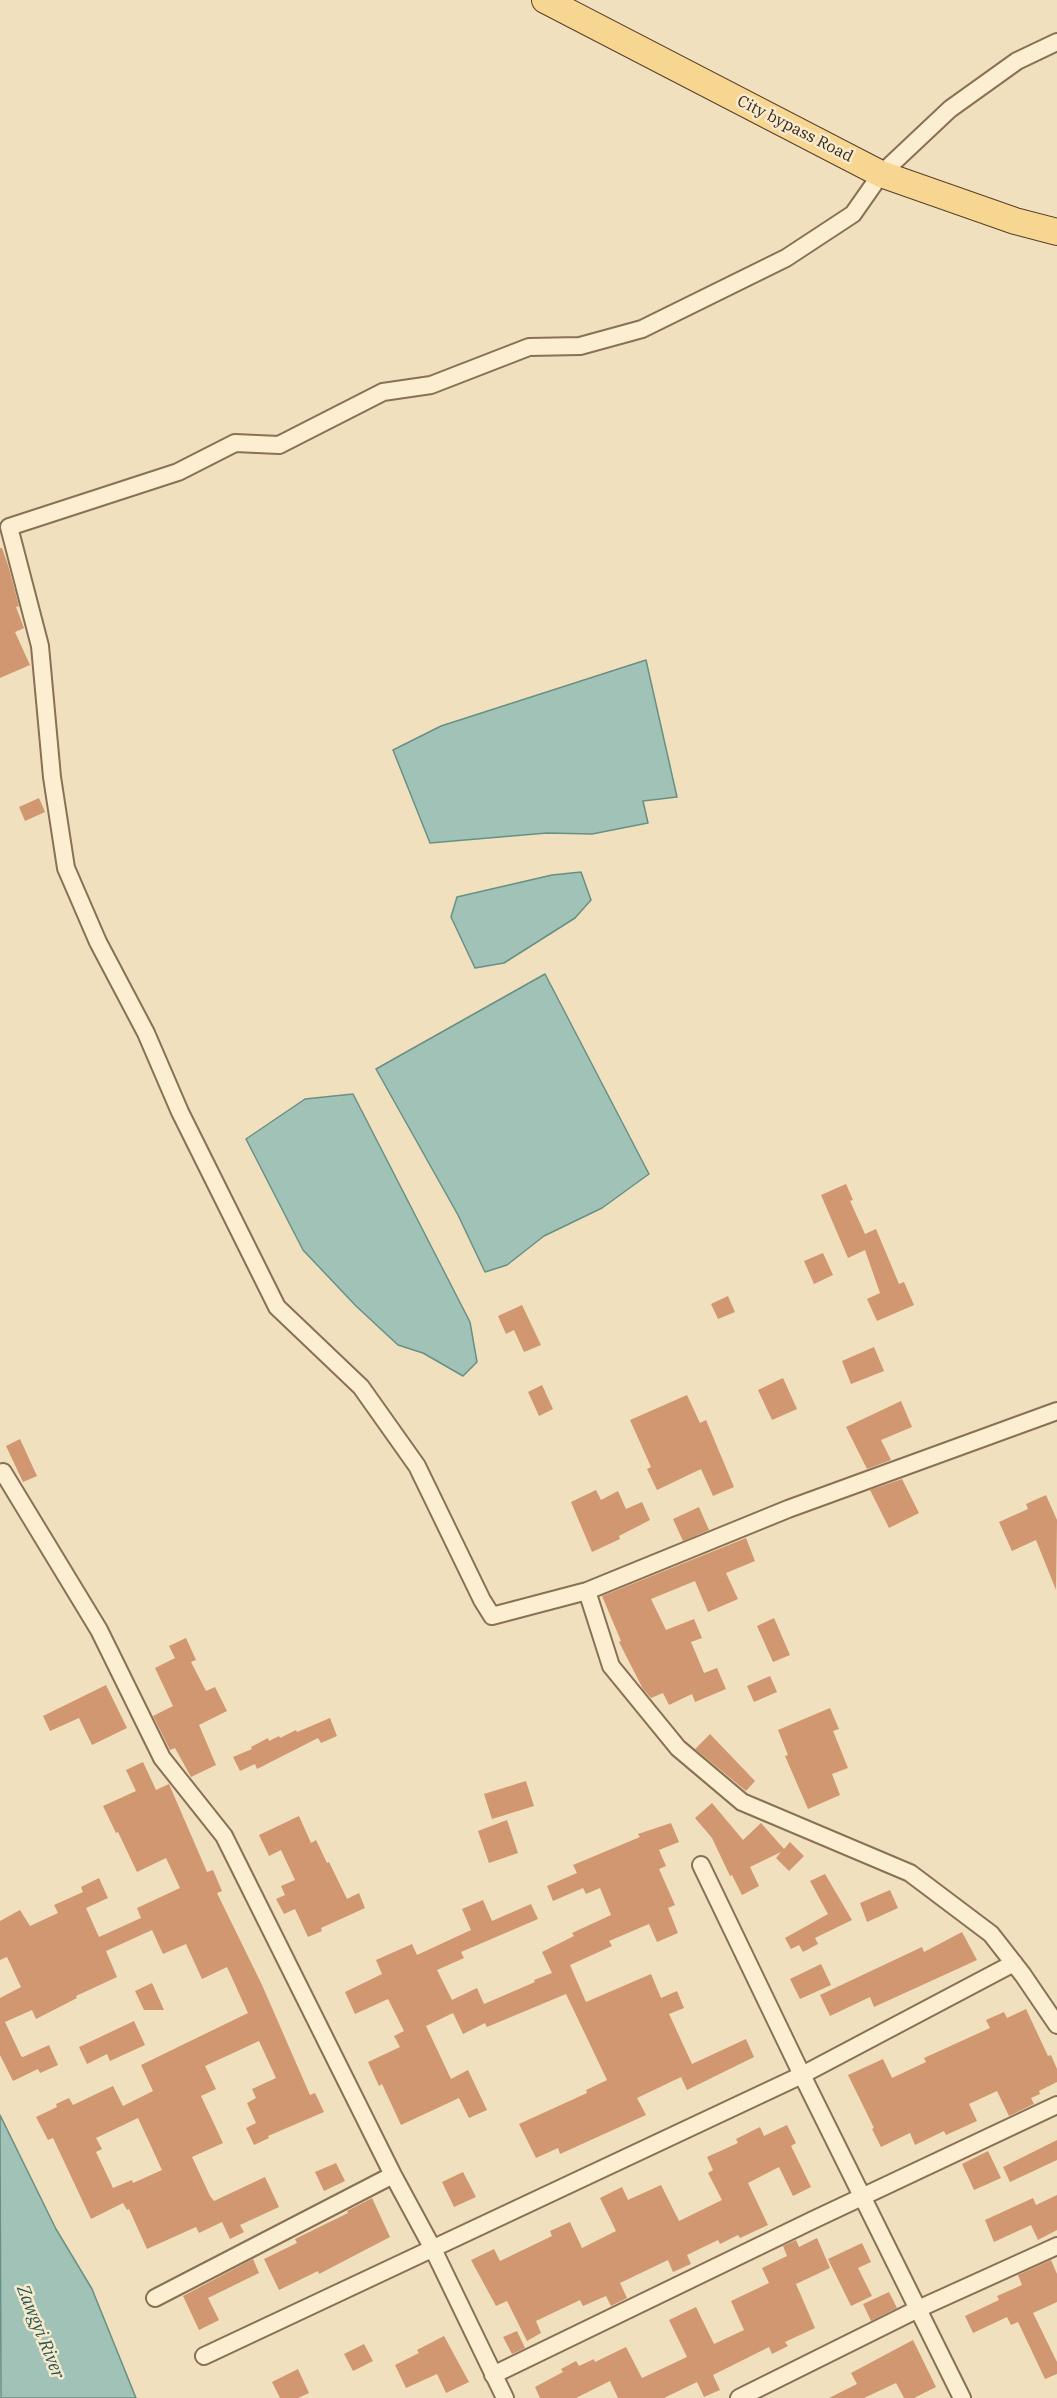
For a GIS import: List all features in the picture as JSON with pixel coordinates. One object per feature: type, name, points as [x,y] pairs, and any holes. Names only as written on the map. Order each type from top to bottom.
[{"type":"main road","name":"City bypass Road","points":[[545,0],[881,174],[1015,221],[1057,232]]},
{"type":"street","points":[[1057,42],[1017,61],[950,109],[881,174],[853,213],[786,258],[642,329],[580,346],[530,347],[431,385],[383,392],[279,445],[235,444],[178,472],[9,527],[40,646],[52,777],[66,868],[98,942],[146,1033],[180,1112],[277,1307],[361,1387],[417,1466],[492,1616],[587,1591],[788,1509],[1057,1411]]},
{"type":"street","points":[[3,1472],[99,1630],[162,1758],[224,1836],[393,2175],[433,2249],[505,2398]]},
{"type":"street","points":[[587,1591],[611,1666],[678,1749],[742,1802],[910,1873],[991,1934],[1057,2025]]},
{"type":"street","points":[[701,1865],[962,2398]]},
{"type":"street","points":[[204,2356],[802,2075],[1014,1963]]},
{"type":"street","points":[[494,2375],[862,2196],[1057,2105]]},
{"type":"street","points":[[155,2298],[393,2175]]},
{"type":"street","points":[[739,2398],[918,2309],[1057,2246]]},
{"type":"water","points":[[646,660],[677,797],[643,801],[648,823],[592,834],[547,833],[430,843],[393,750],[441,726]]},
{"type":"water","points":[[581,872],[591,900],[575,918],[504,963],[475,968],[451,917],[457,897],[552,875]]},
{"type":"water","points":[[545,974],[649,1174],[602,1208],[544,1236],[507,1265],[485,1272],[458,1215],[376,1069]]},
{"type":"water","points":[[353,1094],[470,1322],[477,1362],[463,1376],[423,1353],[398,1345],[356,1306],[303,1250],[246,1139],[305,1099]]},
{"type":"water","name":"Zawgyi River","points":[[0,2115],[56,2229],[92,2289],[136,2398],[1,2398]]},
{"type":"building","points":[[0,548],[2,548],[8,565],[19,606],[16,607],[24,628],[15,632],[30,665],[0,678]]},
{"type":"building","points":[[39,798],[45,812],[25,821],[19,807]]},
{"type":"building","points":[[846,1184],[853,1200],[850,1201],[865,1234],[876,1229],[899,1284],[904,1282],[914,1305],[877,1321],[867,1299],[880,1293],[865,1250],[848,1258],[821,1195]]},
{"type":"building","points":[[823,1253],[833,1275],[814,1284],[804,1261]]},
{"type":"building","points":[[728,1296],[735,1312],[718,1319],[711,1304]]},
{"type":"building","points":[[522,1305],[541,1345],[524,1352],[514,1330],[506,1334],[498,1316]]},
{"type":"building","points":[[874,1347],[884,1371],[851,1384],[842,1361]]},
{"type":"building","points":[[783,1378],[797,1409],[772,1420],[758,1390]]},
{"type":"building","points":[[542,1385],[553,1409],[539,1416],[528,1392]]},
{"type":"building","points":[[687,1395],[700,1423],[706,1420],[734,1487],[713,1496],[701,1469],[657,1490],[647,1469],[651,1467],[630,1420]]},
{"type":"building","points":[[901,1401],[912,1427],[881,1440],[891,1460],[867,1469],[846,1427]]},
{"type":"building","points":[[20,1439],[37,1476],[23,1482],[6,1446]]},
{"type":"building","points":[[902,1479],[919,1513],[889,1528],[870,1490]]},
{"type":"building","points":[[596,1490],[601,1500],[618,1491],[626,1509],[642,1502],[650,1520],[619,1536],[620,1539],[592,1552],[571,1502]]},
{"type":"building","points":[[1046,1495],[1057,1520],[1056,1590],[1036,1540],[1012,1551],[999,1522],[1028,1509],[1026,1504]]},
{"type":"building","points":[[699,1507],[709,1530],[683,1541],[673,1519]]},
{"type":"building","points":[[746,1538],[755,1561],[726,1573],[738,1599],[708,1612],[695,1581],[651,1599],[666,1630],[694,1619],[702,1638],[691,1642],[704,1673],[717,1668],[726,1689],[695,1702],[692,1694],[669,1705],[663,1693],[651,1698],[643,1689],[619,1642],[621,1641],[602,1596]]},
{"type":"building","points":[[774,1618],[790,1655],[773,1662],[757,1626]]},
{"type":"building","points":[[186,1638],[196,1660],[191,1662],[206,1691],[215,1687],[227,1711],[199,1725],[216,1765],[191,1777],[175,1748],[170,1750],[153,1716],[173,1706],[155,1668],[175,1658],[169,1646]]},
{"type":"building","points":[[770,1676],[777,1692],[754,1702],[747,1686]]},
{"type":"building","points":[[106,1685],[127,1728],[92,1745],[79,1718],[50,1731],[43,1716]]},
{"type":"building","points":[[830,1708],[839,1729],[833,1731],[848,1768],[832,1774],[840,1795],[808,1809],[785,1756],[788,1755],[778,1730]]},
{"type":"building","points":[[330,1718],[337,1736],[321,1743],[318,1738],[257,1769],[255,1764],[240,1771],[233,1757],[252,1749],[251,1747],[268,1738],[269,1741],[279,1736],[280,1738]]},
{"type":"building","points":[[710,1734],[755,1781],[746,1791],[695,1749]]},
{"type":"building","points":[[143,1762],[156,1790],[169,1784],[207,1872],[213,1870],[222,1891],[217,1893],[262,1985],[310,2095],[315,2093],[324,2112],[268,2136],[269,2138],[254,2145],[246,2128],[256,2123],[247,2103],[256,2098],[252,2089],[276,2078],[259,2041],[205,2066],[216,2089],[201,2096],[223,2143],[192,2157],[210,2196],[214,2201],[265,2177],[279,2207],[240,2225],[244,2232],[230,2239],[222,2222],[199,2233],[196,2227],[147,2249],[129,2209],[127,2210],[123,2203],[91,2219],[53,2138],[48,2140],[36,2117],[57,2107],[56,2104],[69,2098],[73,2105],[113,2086],[123,2106],[153,2091],[141,2065],[248,2013],[227,1967],[202,1979],[186,1944],[163,1954],[152,1930],[106,1951],[117,1977],[76,1996],[77,1998],[36,2019],[32,2010],[5,2022],[21,2056],[49,2045],[58,2065],[40,2073],[38,2069],[13,2081],[0,2055],[0,1998],[21,1987],[7,1957],[0,1960],[0,1921],[20,1910],[30,1926],[58,1913],[54,1905],[83,1892],[81,1887],[99,1878],[108,1898],[86,1908],[99,1937],[141,1918],[137,1908],[180,1888],[166,1858],[137,1872],[103,1806],[136,1791],[126,1770]],"holes":[[[138,2118],[162,2170],[133,2183],[132,2180],[113,2188],[96,2152],[102,2149],[96,2138]]]},
{"type":"building","points":[[526,1781],[534,1806],[492,1819],[484,1794]]},
{"type":"building","points":[[712,1803],[743,1840],[761,1823],[784,1849],[790,1842],[804,1856],[789,1871],[776,1858],[781,1852],[750,1867],[759,1886],[742,1895],[712,1838],[695,1818]]},
{"type":"building","points":[[299,1816],[311,1843],[316,1840],[347,1899],[359,1893],[365,1908],[321,1928],[322,1931],[308,1937],[295,1909],[284,1914],[276,1899],[285,1895],[281,1886],[295,1880],[281,1850],[269,1856],[259,1835]]},
{"type":"building","points":[[507,1820],[518,1853],[489,1863],[478,1831]]},
{"type":"building","points":[[671,1823],[679,1842],[659,1850],[666,1866],[659,1869],[675,1905],[668,1908],[678,1933],[657,1942],[649,1924],[609,1941],[612,1946],[570,1965],[586,2002],[651,1974],[661,1998],[677,1991],[684,2008],[669,2014],[692,2064],[746,2039],[754,2057],[687,2090],[681,2077],[637,2098],[646,2115],[560,2154],[558,2148],[536,2158],[519,2124],[587,2093],[586,2090],[607,2080],[566,1994],[487,2027],[485,2023],[463,2034],[453,2013],[426,2026],[451,2079],[468,2070],[487,2110],[469,2118],[459,2098],[401,2125],[382,2084],[379,2086],[368,2062],[400,2047],[394,2036],[404,2031],[388,1999],[355,2014],[345,1992],[382,1974],[376,1960],[412,1944],[417,1955],[471,1930],[462,1909],[483,1900],[492,1921],[531,1904],[538,1919],[461,1952],[464,1958],[437,1970],[452,2000],[477,1988],[484,2004],[535,1982],[534,1980],[552,1973],[542,1952],[574,1936],[572,1933],[611,1915],[600,1888],[586,1894],[583,1888],[553,1901],[547,1886],[577,1873],[573,1865],[640,1837],[638,1834]]},
{"type":"building","points":[[825,1874],[852,1920],[815,1938],[818,1944],[803,1952],[799,1945],[791,1949],[785,1938],[828,1914],[810,1881]]},
{"type":"building","points":[[890,1890],[898,1908],[867,1922],[860,1903]]},
{"type":"building","points":[[962,1932],[977,1960],[874,2007],[870,1997],[830,2016],[820,1995],[922,1947],[924,1952]]},
{"type":"building","points":[[821,1964],[831,1985],[800,1999],[790,1979]]},
{"type":"building","points":[[152,1983],[164,2010],[144,2010],[135,1991]]},
{"type":"building","points":[[1026,2009],[1048,2056],[1051,2055],[1057,2069],[1057,2082],[1031,2098],[1034,2104],[1009,2116],[997,2091],[969,2104],[977,2121],[946,2135],[944,2131],[915,2145],[910,2133],[881,2147],[848,2075],[883,2059],[892,2078],[926,2062],[924,2058],[990,2028],[986,2020],[1004,2012],[1007,2018]]},
{"type":"building","points":[[134,2021],[145,2045],[110,2061],[107,2054],[87,2064],[79,2047]]},
{"type":"building","points":[[787,2125],[796,2143],[791,2146],[811,2187],[793,2196],[779,2167],[748,2183],[768,2225],[720,2244],[718,2240],[687,2255],[691,2264],[673,2272],[668,2260],[620,2283],[627,2298],[611,2306],[606,2296],[583,2306],[580,2300],[536,2321],[541,2333],[527,2341],[507,2301],[496,2306],[471,2260],[494,2249],[500,2261],[552,2236],[550,2231],[570,2222],[582,2248],[616,2231],[600,2198],[622,2187],[628,2200],[661,2185],[679,2221],[722,2200],[708,2173],[713,2170],[707,2157],[738,2143],[736,2139],[760,2127],[764,2136]]},
{"type":"building","points":[[1057,2140],[1057,2160],[1010,2182],[1003,2167]]},
{"type":"building","points":[[988,2151],[1001,2178],[974,2190],[962,2164]]},
{"type":"building","points":[[336,2163],[345,2181],[324,2191],[315,2172]]},
{"type":"building","points":[[463,2172],[476,2197],[454,2207],[442,2182]]},
{"type":"building","points":[[1057,2195],[1057,2230],[1038,2240],[1031,2225],[994,2242],[985,2220],[1033,2198],[1036,2205]]},
{"type":"building","points":[[372,2198],[390,2237],[319,2274],[318,2271],[279,2290],[264,2259],[297,2243],[295,2239],[348,2213],[347,2211]]},
{"type":"building","points":[[817,2238],[830,2268],[796,2284],[815,2328],[785,2342],[788,2346],[772,2354],[769,2347],[713,2375],[720,2390],[704,2397],[697,2382],[664,2398],[618,2398],[610,2381],[576,2398],[540,2398],[535,2387],[563,2372],[561,2369],[576,2361],[579,2366],[594,2359],[595,2362],[626,2347],[642,2378],[687,2357],[669,2320],[696,2307],[714,2344],[744,2330],[731,2301],[769,2283],[762,2268],[787,2256],[783,2246],[796,2240],[799,2247]]},
{"type":"building","points":[[862,2243],[871,2262],[858,2268],[872,2296],[851,2306],[828,2259]]},
{"type":"building","points":[[253,2259],[259,2273],[208,2298],[219,2320],[199,2330],[183,2296]]},
{"type":"building","points":[[1051,2260],[1057,2274],[1057,2302],[1033,2313],[1057,2362],[1057,2374],[1045,2379],[1018,2322],[1011,2325],[1007,2317],[973,2333],[965,2316],[999,2300],[997,2296],[1022,2285],[1018,2275]]},
{"type":"building","points":[[889,2292],[897,2308],[871,2321],[863,2304]]},
{"type":"building","points":[[517,2331],[525,2348],[512,2354],[503,2337]]},
{"type":"building","points":[[444,2336],[469,2382],[446,2393],[437,2374],[406,2388],[395,2365],[419,2353],[417,2350]]},
{"type":"building","points":[[913,2340],[936,2387],[914,2398],[904,2398],[896,2383],[864,2398],[829,2398],[857,2384],[851,2373]]},
{"type":"building","points":[[364,2344],[373,2361],[353,2371],[344,2354]]},
{"type":"building","points":[[298,2369],[309,2393],[298,2398],[280,2398],[272,2382]]}]
